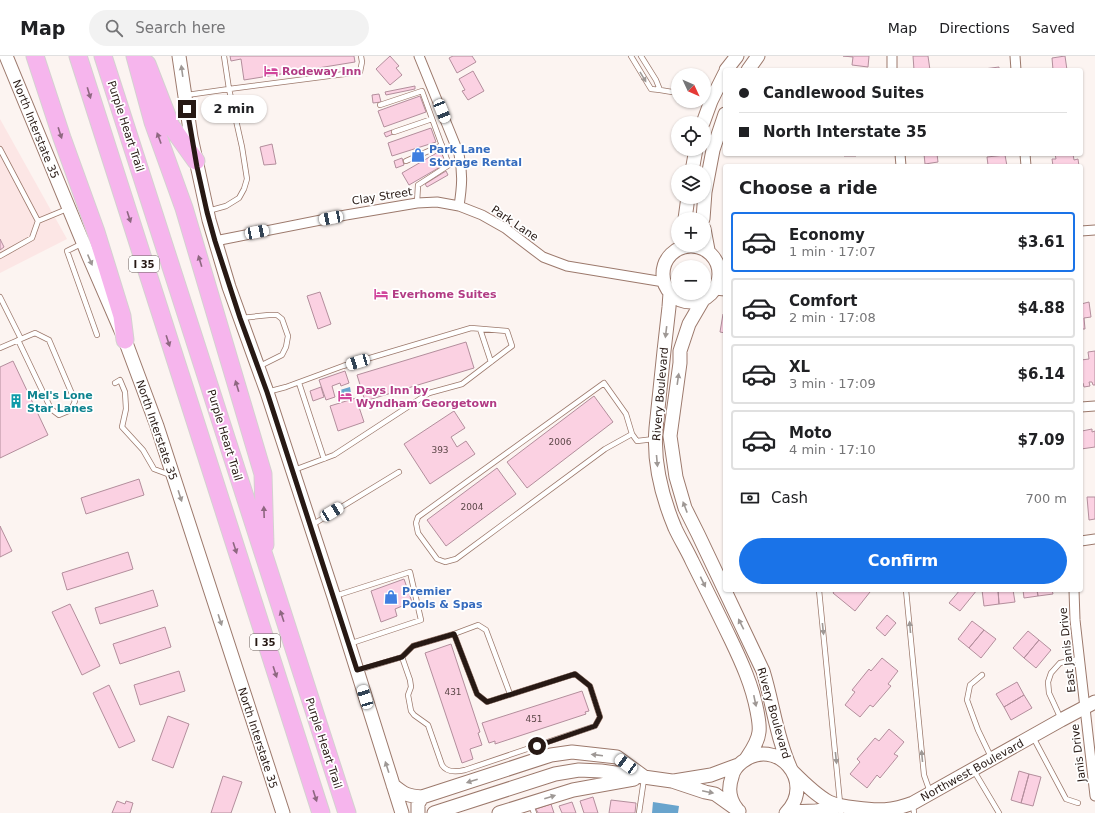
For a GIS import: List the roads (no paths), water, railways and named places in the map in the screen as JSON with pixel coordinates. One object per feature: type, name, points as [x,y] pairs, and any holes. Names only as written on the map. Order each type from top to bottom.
[{"type":"highway","points":[[35,56],[62,138],[96,232],[122,316],[125,340]]},
{"type":"highway","name":"I 35","points":[[78,56],[321,813]]},
{"type":"highway","name":"Purple Heart Trail","points":[[103,56],[347,813]]},
{"type":"highway","points":[[135,56],[153,122],[184,208],[263,474],[266,565]]},
{"type":"highway","points":[[144,56],[171,126],[196,161]]},
{"type":"street","name":"North Interstate 35","points":[[6,56],[83,243],[125,340],[157,426],[280,810]]},
{"type":"street","points":[[179,56],[196,161],[215,241],[293,471],[402,813]]},
{"type":"street","points":[[419,56],[459,154],[462,168],[462,186],[459,206]]},
{"type":"street","points":[[728,68],[737,56]]},
{"type":"street","points":[[749,68],[758,56]]},
{"type":"street","points":[[892,56],[892,68]]},
{"type":"street","points":[[1015,56],[1016,68]]},
{"type":"street","points":[[711,95],[723,76]]},
{"type":"street","points":[[704,212],[705,192],[713,150],[723,120]]},
{"type":"street","name":"Clay Street","points":[[215,241],[346,214],[417,203],[437,202],[459,206]]},
{"type":"street","name":"Park Lane","points":[[459,206],[482,215],[505,228],[543,257],[567,266],[667,288]]},
{"type":"street","points":[[1083,231],[1095,230]]},
{"type":"street","points":[[671,292],[667,288],[663,272],[666,261],[672,252]]},
{"type":"street","points":[[710,252],[716,260],[720,275],[720,291],[711,296]]},
{"type":"street","name":"Rivery Boulevard","points":[[667,288],[670,307],[655,439],[657,468],[661,487],[676,529],[747,675],[754,695],[759,730],[757,740],[753,749],[732,774],[729,784],[730,795],[734,805],[740,812]]},
{"type":"street","points":[[680,300],[689,302],[703,300]]},
{"type":"street","name":"Rivery Boulevard","points":[[703,300],[689,324],[680,351],[680,363],[670,436],[676,477],[685,508],[723,587]]},
{"type":"street","points":[[1083,407],[1095,406]]},
{"type":"street","points":[[655,439],[670,436]]},
{"type":"street","points":[[1083,540],[1095,539]]},
{"type":"street","points":[[687,550],[702,542]]},
{"type":"street","name":"Rivery Boulevard","points":[[725,592],[763,671],[769,689],[783,752],[792,770]]},
{"type":"street","name":"East Janis Drive","points":[[1074,592],[1075,620],[1080,659],[1090,704]]},
{"type":"street","points":[[734,648],[749,640]]},
{"type":"street","name":"Northwest Boulevard","points":[[786,812],[840,810],[874,811],[892,810],[902,807],[914,808],[930,794],[1090,704]]},
{"type":"street","name":"Janis Drive","points":[[1090,704],[1095,796]]},
{"type":"street","points":[[393,785],[402,792],[411,796],[422,797],[524,757],[572,752],[618,758],[644,777]]},
{"type":"street","name":"Northwest Boulevard","points":[[742,762],[755,755],[765,754],[783,760],[819,795],[840,810]]},
{"type":"street","points":[[672,781],[711,775],[742,762]]},
{"type":"street","points":[[434,813],[555,774],[579,770],[601,771],[672,781],[715,794],[740,812]]},
{"type":"street","points":[[786,812],[793,803],[797,793],[797,782],[792,770]]},
{"type":"street","points":[[499,813],[532,808],[573,790],[644,777]]},
{"type":"street","points":[[418,813],[418,804],[422,797]]},
{"type":"lane","points":[[207,212],[226,206],[239,198],[247,179],[224,56]]},
{"type":"lane","points":[[185,96],[360,72],[362,62],[361,56]]},
{"type":"lane","points":[[630,56],[651,89],[671,92]]},
{"type":"lane","points":[[641,56],[656,80],[660,90]]},
{"type":"lane","points":[[380,105],[422,91],[449,165],[418,185],[417,203]]},
{"type":"lane","points":[[394,132],[432,119]]},
{"type":"lane","points":[[406,160],[442,145]]},
{"type":"lane","points":[[0,149],[38,221],[32,238],[0,256]]},
{"type":"lane","points":[[38,221],[69,209]]},
{"type":"lane","points":[[83,243],[67,251],[97,335]]},
{"type":"lane","points":[[0,297],[19,340],[52,410],[59,414],[71,410],[75,402],[49,340],[35,333],[19,340],[0,348]]},
{"type":"lane","points":[[240,318],[269,315],[277,315],[282,318],[288,336],[286,348],[282,355],[257,367]]},
{"type":"lane","points":[[267,392],[298,383],[343,366],[471,328],[507,331],[512,346],[462,384],[429,393],[334,455],[293,471]]},
{"type":"lane","points":[[480,329],[491,362]]},
{"type":"lane","points":[[115,383],[120,380],[125,392],[126,409],[122,427],[143,450],[154,470],[174,477]]},
{"type":"lane","points":[[298,383],[324,459]]},
{"type":"lane","points":[[632,434],[605,449],[456,559],[445,562],[437,559],[418,533],[416,524],[418,517],[604,383],[626,414],[632,434],[637,441],[655,439]]},
{"type":"lane","points":[[310,526],[399,472]]},
{"type":"lane","points":[[334,597],[410,572],[421,620],[349,644]]},
{"type":"lane","points":[[819,592],[840,810]]},
{"type":"lane","points":[[906,592],[924,775],[930,794]]},
{"type":"lane","points":[[357,670],[402,657],[413,646],[478,625],[486,630],[510,694]]},
{"type":"lane","points":[[402,657],[411,686],[408,695],[411,711],[428,725],[444,769],[454,772],[465,770],[480,764],[524,757],[595,726],[600,717],[590,686],[575,674],[487,702],[477,694],[454,634]]},
{"type":"lane","points":[[1061,720],[1049,693],[1048,682],[1051,674],[1060,663],[1080,659]]},
{"type":"lane","points":[[982,675],[970,685],[967,700],[991,759]]},
{"type":"lane","points":[[1033,737],[1066,799],[1078,803]]},
{"type":"lane","points":[[973,770],[999,813]]},
{"type":"lane","points":[[639,813],[644,777]]},
{"type":"water","points":[[350,387],[351,393],[342,396],[340,390]]},
{"type":"water","points":[[653,802],[679,806],[678,813],[652,813]]},
{"type":"place","name":"Rodeway Inn","points":[[271,71]]},
{"type":"place","name":"Park Lane Storage Rental","points":[[418,155]]},
{"type":"place","name":"Everhome Suites","points":[[381,294]]},
{"type":"place","name":"Days Inn by Wyndham Georgetown","points":[[345,396]]},
{"type":"place","name":"Mel's Lone Star Lanes","points":[[16,401]]},
{"type":"place","name":"Premier Pools & Spas","points":[[391,597]]}]
